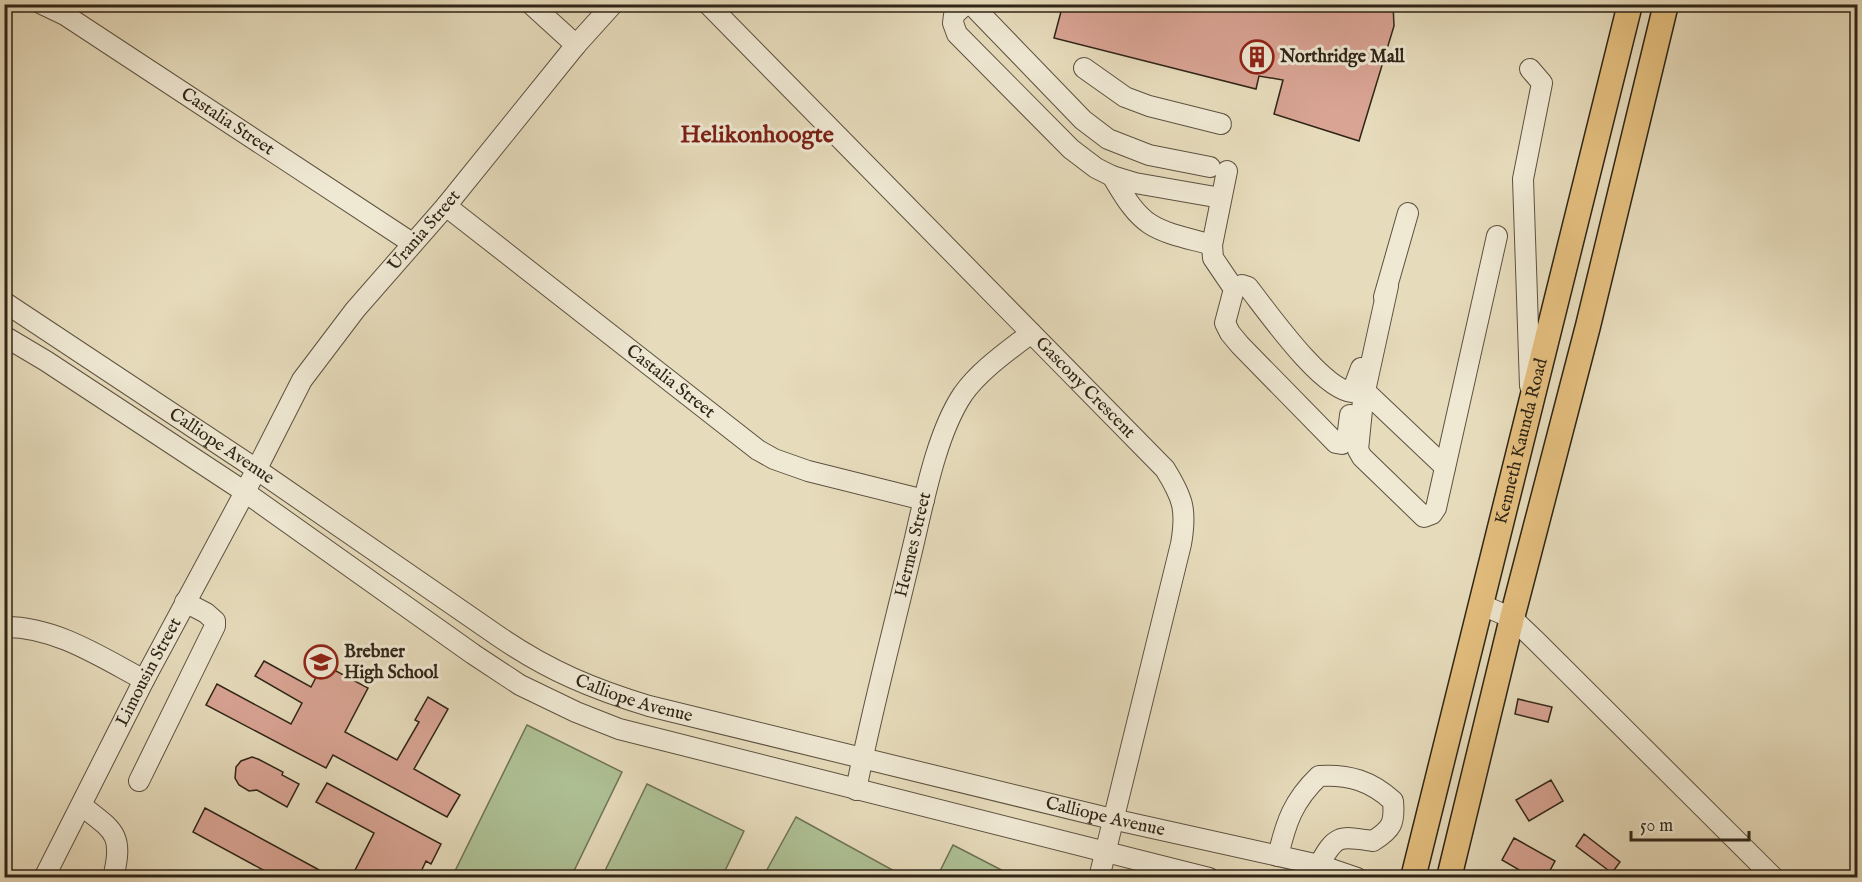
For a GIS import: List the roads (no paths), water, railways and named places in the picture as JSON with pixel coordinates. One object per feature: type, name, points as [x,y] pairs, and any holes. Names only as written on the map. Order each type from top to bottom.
[{"type":"main road","name":"Kenneth Kaunda Road","points":[[1413,878],[1630,4]]},
{"type":"main road","name":"Kenneth Kaunda Road","points":[[1449,878],[1512,618],[1588,327],[1666,4]]},
{"type":"street","name":"Castalia Street","points":[[42,4],[64,15],[412,243]]},
{"type":"street","points":[[531,4],[576,45]]},
{"type":"street","name":"Urania Street","points":[[256,469],[302,380],[355,310],[446,206],[576,45],[613,4]]},
{"type":"street","name":"Gascony Crescent","points":[[708,4],[1165,469],[1180,496],[1185,522],[1181,544],[1099,878]]},
{"type":"street","points":[[966,4],[954,15],[953,23],[957,34],[1071,149],[1096,168],[1112,176],[1135,183],[1221,198]]},
{"type":"street","points":[[971,4],[1083,120],[1108,139],[1149,155],[1218,169],[1221,198],[1212,245],[1213,258],[1234,289]]},
{"type":"street","points":[[1084,68],[1125,96],[1149,106],[1221,124]]},
{"type":"street","points":[[1530,69],[1542,83],[1523,179],[1531,407]]},
{"type":"street","points":[[1112,176],[1131,205],[1149,223],[1163,230],[1212,245]]},
{"type":"street","name":"Castalia Street","points":[[446,206],[758,450],[774,459],[808,471],[924,500]]},
{"type":"street","points":[[1408,213],[1388,286],[1359,394],[1347,439],[1342,444],[1336,442],[1230,333],[1225,323],[1234,289],[1242,285],[1248,287],[1297,350],[1331,381],[1346,391],[1359,394],[1368,394],[1445,467]]},
{"type":"street","points":[[1359,394],[1363,399],[1358,450],[1424,517],[1432,514],[1436,508],[1497,237]]},
{"type":"street","name":"Calliope Avenue","points":[[4,302],[256,469],[510,645],[559,674],[600,691],[649,706],[862,760],[1278,856],[1358,878]]},
{"type":"street","name":"Hermes Street","points":[[856,790],[924,500],[942,439],[964,393],[995,361],[1031,333]]},
{"type":"street","name":"Calliope Avenue","points":[[4,336],[46,361],[245,492],[520,685],[576,712],[619,729],[1209,878]]},
{"type":"street","points":[[46,361],[60,338]]},
{"type":"street","name":"Limousin Street","points":[[44,878],[144,680],[256,469]]},
{"type":"street","points":[[139,782],[215,626],[215,621],[206,612],[185,602]]},
{"type":"street","points":[[1482,605],[1512,618],[1774,878]]},
{"type":"street","points":[[4,627],[25,627],[49,633],[144,680]]},
{"type":"street","points":[[1278,856],[1293,807],[1319,776],[1355,777],[1380,789],[1393,801],[1395,818],[1387,832],[1373,841],[1343,837],[1330,845],[1319,866]]},
{"type":"street","points":[[82,806],[109,827],[117,838],[118,859],[113,878]]},
{"type":"place","name":"Northridge Mall","points":[[1257,57]]},
{"type":"place","name":"Brebner High School","points":[[321,662]]},
{"type":"district","name":"Helikonhoogte","points":[[757,135]]}]
